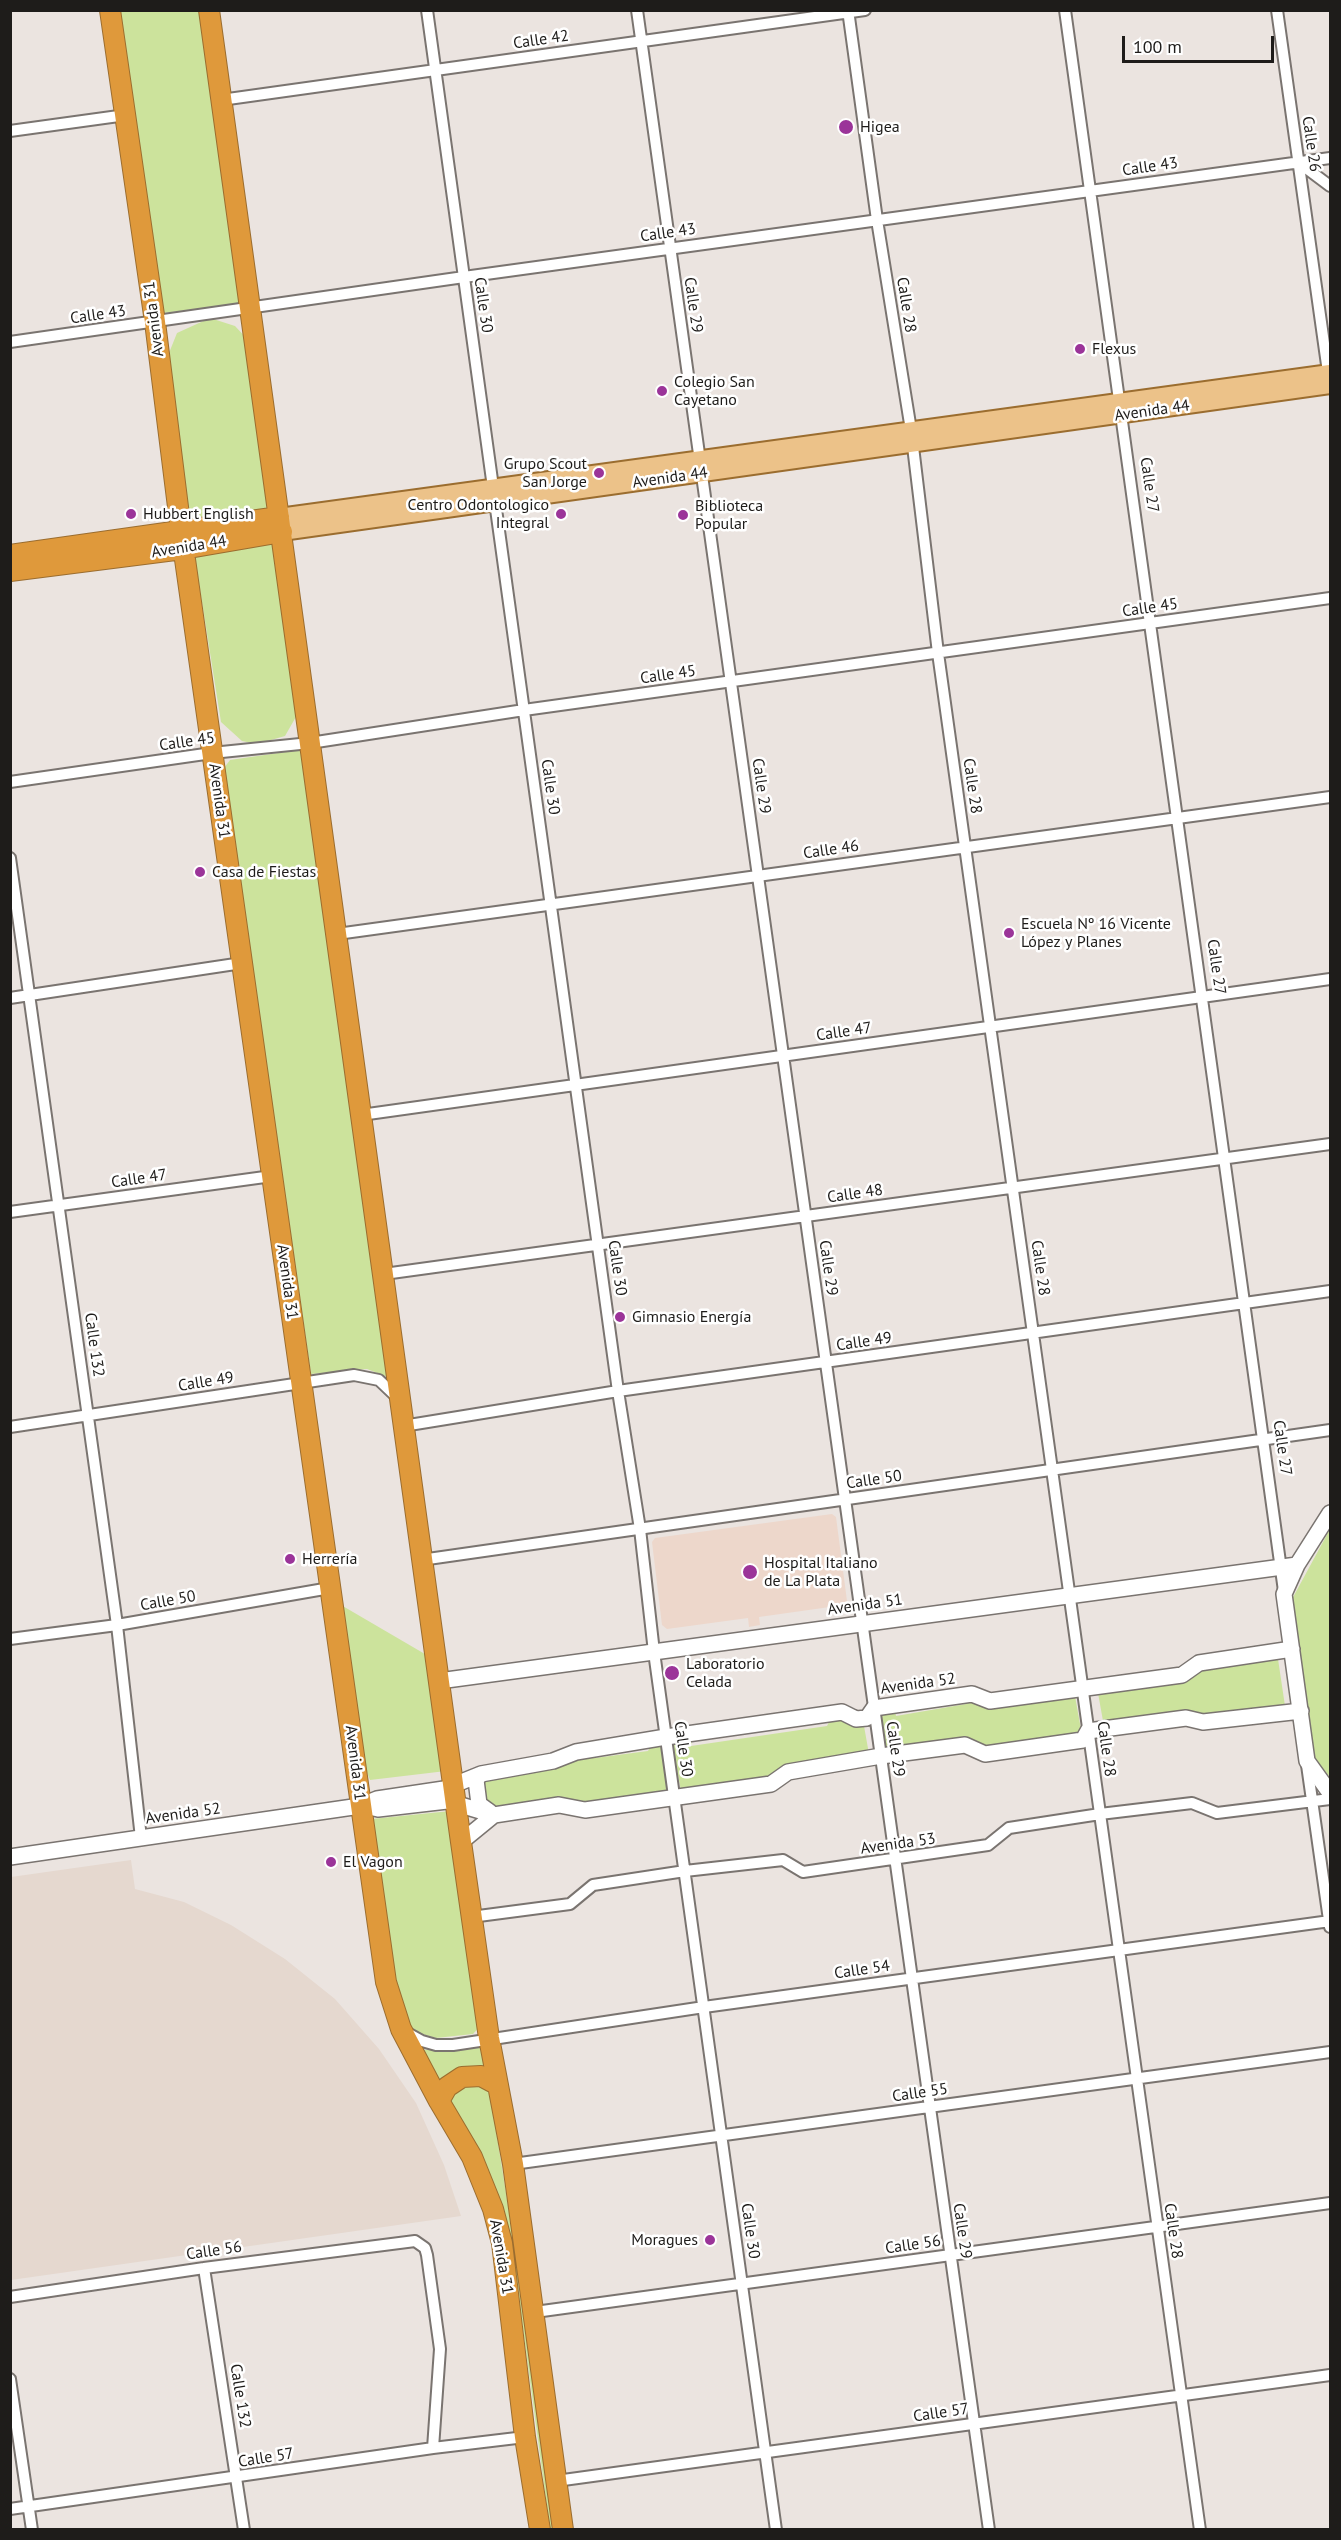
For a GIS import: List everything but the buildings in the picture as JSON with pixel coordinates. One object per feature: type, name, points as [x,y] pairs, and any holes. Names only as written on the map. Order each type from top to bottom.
[{"type":"highway","name":"Avenida 31","points":[[110,10],[126,114],[182,540],[386,1982],[401,2029],[484,2182],[502,2242],[525,2437],[540,2529]]},
{"type":"highway","name":"Avenida 31","points":[[209,10],[471,1917],[489,2038],[513,2164],[563,2529]]},
{"type":"highway","name":"Avenida 44","points":[[10,571],[280,524]]},
{"type":"highway","name":"Avenida 44","points":[[10,555],[182,540]]},
{"type":"highway","points":[[439,2101],[447,2086],[462,2077],[481,2076],[498,2085]]},
{"type":"main road","name":"Avenida 44","points":[[280,524],[1330,381]]},
{"type":"street","name":"Calle 30","points":[[427,10],[618,1391],[640,1528],[654,1652],[776,2529]]},
{"type":"street","name":"Calle 29","points":[[637,10],[989,2529]]},
{"type":"street","name":"Calle 42","points":[[221,100],[865,10]]},
{"type":"street","name":"Calle 27","points":[[1065,10],[1330,1923]]},
{"type":"street","name":"Calle 26","points":[[1277,10],[1330,381]]},
{"type":"street","name":"Calle 28","points":[[848,12],[877,220],[912,437],[938,653],[1200,2529]]},
{"type":"street","points":[[10,130],[126,114]]},
{"type":"street","name":"Calle 43","points":[[10,342],[670,248],[1330,158]]},
{"type":"street","points":[[1298,162],[1330,186]]},
{"type":"street","name":"Calle 45","points":[[10,782],[212,753],[310,743],[524,710],[1330,598]]},
{"type":"street","name":"Calle 46","points":[[337,934],[1330,796]]},
{"type":"street","name":"Calle 132","points":[[10,858],[117,1625],[141,1838]]},
{"type":"street","points":[[10,998],[242,963]]},
{"type":"street","name":"Calle 47","points":[[361,1115],[1330,979]]},
{"type":"street","name":"Calle 48","points":[[384,1274],[1330,1144]]},
{"type":"street","name":"Calle 47","points":[[10,1212],[272,1176]]},
{"type":"street","name":"Calle 49","points":[[403,1426],[618,1391],[1330,1291]]},
{"type":"street","name":"Calle 49","points":[[10,1427],[354,1375],[379,1380],[400,1399]]},
{"type":"street","name":"Calle 50","points":[[422,1560],[1330,1430]]},
{"type":"street","points":[[1258,1570],[1273,1574],[1284,1590],[1330,1513]]},
{"type":"street","name":"Avenida 51","points":[[439,1681],[1297,1565]]},
{"type":"street","name":"Calle 50","points":[[10,1639],[117,1625],[330,1588]]},
{"type":"street","name":"Avenida 52","points":[[10,1857],[360,1806],[378,1809],[447,1801],[481,1774],[553,1761],[576,1752],[842,1712],[856,1719],[867,1718],[874,1708],[972,1694],[990,1701],[1182,1675],[1199,1663],[1292,1649]]},
{"type":"street","name":"Avenida 52","points":[[454,1794],[494,1815],[559,1805],[585,1810],[771,1784],[788,1772],[881,1756],[965,1745],[985,1755],[1083,1740],[1088,1731],[1186,1718],[1203,1722],[1300,1711]]},
{"type":"street","points":[[448,1752],[463,1765],[481,1774],[476,1780],[479,1804],[494,1815],[461,1842]]},
{"type":"street","points":[[1307,1761],[1330,1793]]},
{"type":"street","name":"Avenida 53","points":[[471,1917],[570,1904],[593,1885],[685,1871],[783,1860],[803,1872],[988,1845],[1009,1828],[1100,1814],[1192,1803],[1217,1813],[1330,1799]]},
{"type":"street","name":"Calle 54","points":[[401,2029],[422,2041],[453,2045],[912,1978],[1330,1923]]},
{"type":"street","name":"Calle 55","points":[[513,2164],[1330,2052]]},
{"type":"street","name":"Calle 56","points":[[535,2312],[1330,2203]]},
{"type":"street","name":"Calle 56","points":[[10,2297],[407,2240],[421,2245],[427,2255],[440,2349],[433,2448]]},
{"type":"street","name":"Calle 132","points":[[204,2268],[244,2529]]},
{"type":"street","name":"Calle 57","points":[[556,2481],[1330,2375]]},
{"type":"street","points":[[10,2379],[32,2529]]},
{"type":"street","name":"Calle 57","points":[[10,2509],[433,2448],[525,2437]]},
{"type":"shaded area","name":"Hospital Italiano de La Plata","points":[[832,1514],[836,1517],[847,1601],[844,1605],[759,1617],[760,1625],[749,1627],[748,1618],[667,1629],[662,1625],[652,1542],[655,1538]]},
{"type":"shaded area","points":[[131,1860],[135,1889],[184,1902],[231,1925],[285,1959],[335,1999],[379,2049],[416,2103],[444,2165],[461,2216],[11,2280],[11,1877]]},
{"type":"green space","points":[[120,11],[204,11],[245,303],[163,313]]},
{"type":"green space","points":[[210,318],[235,326],[249,341],[272,503],[264,513],[196,522],[189,517],[167,358],[177,333]]},
{"type":"green space","points":[[270,541],[276,547],[301,708],[285,736],[257,744],[242,741],[221,722],[195,558],[201,551]]},
{"type":"green space","points":[[299,750],[305,755],[393,1379],[367,1369],[311,1374],[224,768],[230,760]]},
{"type":"green space","points":[[1330,1529],[1330,1777],[1315,1760],[1291,1601]]},
{"type":"green space","points":[[341,1605],[430,1657],[446,1771],[370,1780],[364,1765]]},
{"type":"green space","points":[[1278,1659],[1285,1706],[1208,1719],[1194,1712],[1103,1721],[1098,1693],[1188,1681],[1204,1668]]},
{"type":"green space","points":[[1075,1696],[1082,1735],[980,1748],[884,1751],[877,1714],[895,1710],[896,1716],[966,1704],[970,1700]]},
{"type":"green space","points":[[830,1720],[842,1720],[849,1725],[864,1726],[869,1754],[767,1779],[681,1791],[672,1742],[693,1738],[691,1746],[827,1726]]},
{"type":"green space","points":[[660,1744],[669,1793],[582,1805],[489,1809],[485,1803],[482,1780],[578,1755],[595,1758],[648,1751],[651,1745]]},
{"type":"green space","points":[[451,1811],[484,2022],[473,2034],[436,2038],[412,2031],[398,1999],[371,1819]]},
{"type":"green space","points":[[485,2046],[489,2073],[481,2069],[446,2075],[437,2083],[421,2050]]},
{"type":"green space","points":[[456,2086],[489,2086],[554,2529],[550,2529],[513,2254],[446,2097]]},
{"type":"place","name":"Higea","points":[[846,127]]},
{"type":"place","name":"Flexus","points":[[1080,349]]},
{"type":"place","name":"Colegio San Cayetano","points":[[662,391]]},
{"type":"place","name":"Grupo Scout San Jorge","points":[[599,473]]},
{"type":"place","name":"Hubbert English","points":[[131,514]]},
{"type":"place","name":"Centro Odontologico Integral","points":[[561,514]]},
{"type":"place","name":"Biblioteca Popular","points":[[683,515]]},
{"type":"place","name":"Casa de Fiestas","points":[[200,872]]},
{"type":"place","name":"Escuela Nº 16 Vicente López y Planes","points":[[1009,933]]},
{"type":"place","name":"Gimnasio Energía","points":[[620,1317]]},
{"type":"place","name":"Herrería","points":[[290,1559]]},
{"type":"place","name":"Hospital Italiano de La Plata","points":[[750,1572]]},
{"type":"place","name":"Laboratorio Celada","points":[[672,1673]]},
{"type":"place","name":"El Vagon","points":[[331,1862]]},
{"type":"place","name":"Moragues","points":[[710,2240]]}]
